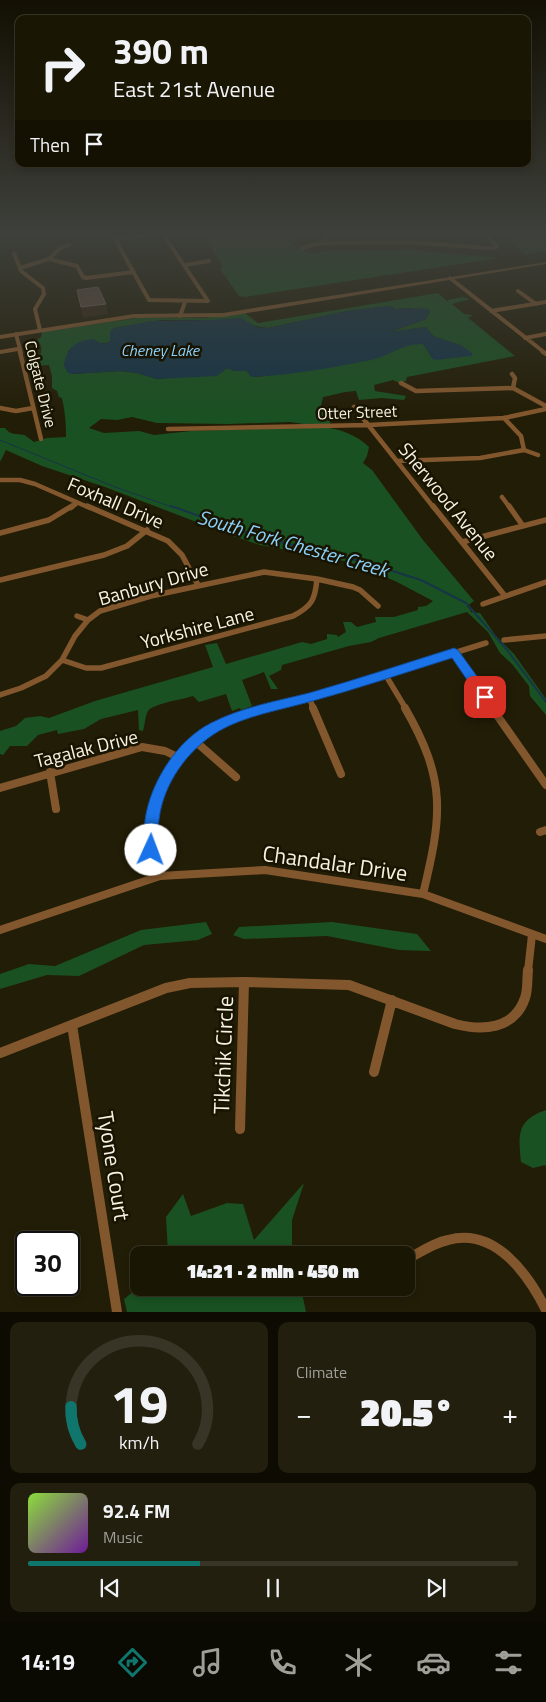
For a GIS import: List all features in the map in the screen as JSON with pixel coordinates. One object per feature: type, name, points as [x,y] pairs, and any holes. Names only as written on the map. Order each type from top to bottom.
[{"type":"street","points":[[40,330],[35,314],[37,305],[43,295]]},
{"type":"street","points":[[146,295],[149,300],[185,302],[208,301],[205,295]]},
{"type":"street","points":[[0,337],[134,316],[223,315],[344,295]]},
{"type":"street","points":[[471,295],[546,354]]},
{"type":"street","points":[[524,295],[536,304]]},
{"type":"street","points":[[180,316],[185,302]]},
{"type":"street","points":[[491,311],[546,302]]},
{"type":"street","name":"Colgate Drive","points":[[16,334],[18,349],[41,439]]},
{"type":"street","points":[[525,338],[546,334]]},
{"type":"street","points":[[0,352],[18,349]]},
{"type":"street","points":[[512,374],[515,378],[513,388]]},
{"type":"street","points":[[401,383],[416,391],[513,388],[539,401],[546,408]]},
{"type":"street","name":"Sherwood Avenue","points":[[354,407],[505,596]]},
{"type":"street","points":[[0,408],[16,411],[33,408]]},
{"type":"street","name":"Otter Street","points":[[168,429],[368,425],[504,418],[546,408]]},
{"type":"street","points":[[504,418],[521,436],[524,450]]},
{"type":"street","points":[[397,461],[512,455],[524,450],[538,455]]},
{"type":"street","name":"Foxhall Drive","points":[[0,480],[20,480],[36,484],[77,503],[147,530],[168,541],[181,551],[198,585]]},
{"type":"street","points":[[502,497],[523,526]]},
{"type":"street","points":[[0,533],[38,525],[54,519],[77,503]]},
{"type":"street","points":[[462,542],[546,520]]},
{"type":"street","points":[[0,580],[104,555],[127,546],[147,530]]},
{"type":"street","name":"Banbury Drive","points":[[0,694],[21,688],[46,676],[62,660],[75,636],[88,620],[100,611],[112,606],[198,585],[264,572],[317,579],[360,590],[378,606]]},
{"type":"street","name":"Yorkshire Lane","points":[[62,660],[86,668],[101,668],[276,622],[306,610],[316,596],[317,579]]},
{"type":"street","points":[[483,604],[546,582]]},
{"type":"street","points":[[77,616],[88,620]]},
{"type":"street","points":[[504,640],[546,636]]},
{"type":"street","points":[[160,876],[151,850],[152,819],[161,787],[180,758],[195,741],[216,726],[269,707],[309,698],[486,643]]},
{"type":"street","points":[[454,653],[546,785]]},
{"type":"street","points":[[384,674],[425,745],[435,774],[439,797],[437,830],[423,894]]},
{"type":"street","points":[[309,698],[341,774]]},
{"type":"street","points":[[195,741],[236,777]]},
{"type":"street","name":"Tagalak Drive","points":[[0,788],[50,772],[142,747],[166,750],[180,758]]},
{"type":"street","points":[[50,772],[56,810]]},
{"type":"street","name":"Chandalar Drive","points":[[0,930],[160,876],[265,870],[423,894],[546,939]]},
{"type":"street","points":[[0,1053],[166,988],[190,983],[244,982],[349,985],[454,1024],[473,1029],[492,1028],[508,1020],[517,1011],[525,998],[532,935]]},
{"type":"street","name":"Tikchik Circle","points":[[240,1129],[244,982]]},
{"type":"street","points":[[374,1072],[392,1000]]},
{"type":"street","name":"Tyone Court","points":[[72,1026],[117,1312]]},
{"type":"street","points":[[415,1255],[437,1244],[455,1238],[472,1238],[492,1246],[522,1270],[538,1292],[546,1310]]},
{"type":"green space","points":[[238,295],[257,295],[245,297]]},
{"type":"green space","points":[[425,295],[440,295],[448,302],[448,300],[462,297],[470,299],[452,304],[464,314],[472,315],[467,317],[515,356],[407,377],[406,381],[399,383],[393,380],[374,385],[375,391],[406,396],[404,400],[382,398],[359,400],[356,391],[323,397],[321,406],[344,409],[331,416],[330,424],[310,425],[290,422],[228,424],[157,423],[132,417],[117,420],[101,419],[89,428],[104,433],[139,431],[154,435],[191,431],[323,427],[342,431],[359,439],[369,447],[363,463],[372,470],[423,540],[474,601],[467,606],[470,612],[480,613],[496,636],[514,654],[546,699],[546,715],[530,696],[529,686],[512,664],[500,653],[488,632],[467,612],[371,642],[349,646],[282,665],[281,670],[269,676],[278,689],[271,689],[264,672],[242,680],[252,706],[241,710],[240,708],[232,711],[226,694],[199,702],[193,696],[151,708],[147,713],[143,731],[139,730],[138,710],[101,719],[84,729],[58,734],[57,730],[38,735],[27,746],[10,746],[3,755],[0,754],[0,731],[16,726],[25,718],[40,716],[49,718],[95,701],[213,667],[205,645],[217,643],[226,664],[302,642],[311,644],[327,639],[327,634],[337,635],[338,637],[346,632],[343,622],[351,622],[357,627],[376,622],[375,617],[394,617],[418,610],[418,607],[426,606],[433,601],[395,581],[349,562],[260,545],[105,487],[42,466],[6,450],[0,462],[0,428],[24,435],[34,442],[47,438],[66,437],[62,398],[52,388],[52,376],[49,365],[34,366],[41,353],[41,347],[37,340],[41,337],[42,332],[137,318],[203,318],[245,313],[258,323]],"holes":[[[391,306],[395,309],[410,308],[426,319],[390,332],[426,327],[433,336],[447,341],[433,359],[423,344],[412,344],[267,376],[252,377],[247,371],[234,371],[227,368],[222,372],[157,379],[137,373],[120,371],[72,374],[68,351],[78,343],[106,343],[110,341],[114,328],[162,320],[219,320],[268,328],[347,311]]]},
{"type":"green space","points":[[206,922],[212,934],[198,940],[144,945],[79,976],[47,975],[0,989],[0,974],[29,964],[55,966],[141,930]]},
{"type":"green space","points":[[332,922],[417,934],[431,951],[399,950],[327,936],[244,939],[233,935],[239,927]]},
{"type":"green space","points":[[546,1110],[546,1167],[545,1165],[533,1168],[521,1162],[520,1136],[529,1118]]},
{"type":"green space","points":[[304,1183],[292,1220],[292,1246],[168,1246],[166,1217],[183,1194],[191,1216],[227,1203],[243,1204],[254,1240]]},
{"type":"green space","points":[[130,1294],[130,1296],[303,1296],[306,1312],[127,1312],[124,1299]]},
{"type":"water","name":"Cheney Lake","points":[[392,306],[395,309],[428,309],[430,312],[426,319],[390,332],[426,327],[433,336],[461,345],[473,354],[471,356],[436,360],[433,359],[423,344],[416,344],[378,358],[356,363],[296,373],[251,377],[247,371],[234,371],[227,368],[217,376],[157,379],[137,373],[120,371],[72,374],[68,373],[64,366],[69,351],[76,344],[92,339],[107,343],[110,341],[110,331],[115,328],[151,321],[241,318],[256,327],[268,328],[347,311]]},
{"type":"building","points":[[78,295],[102,295],[106,304],[81,307]]},
{"type":"waterway","name":"South Fork Chester Creek","points":[[0,440],[115,487],[175,508]]},
{"type":"waterway","name":"South Fork Chester Creek","points":[[171,506],[256,536],[364,562],[421,580],[466,603],[508,651],[546,702]]},
{"type":"route","points":[[151,850],[152,819],[161,787],[180,758],[195,741],[216,726],[269,707],[309,698],[454,653],[485,697]]}]
